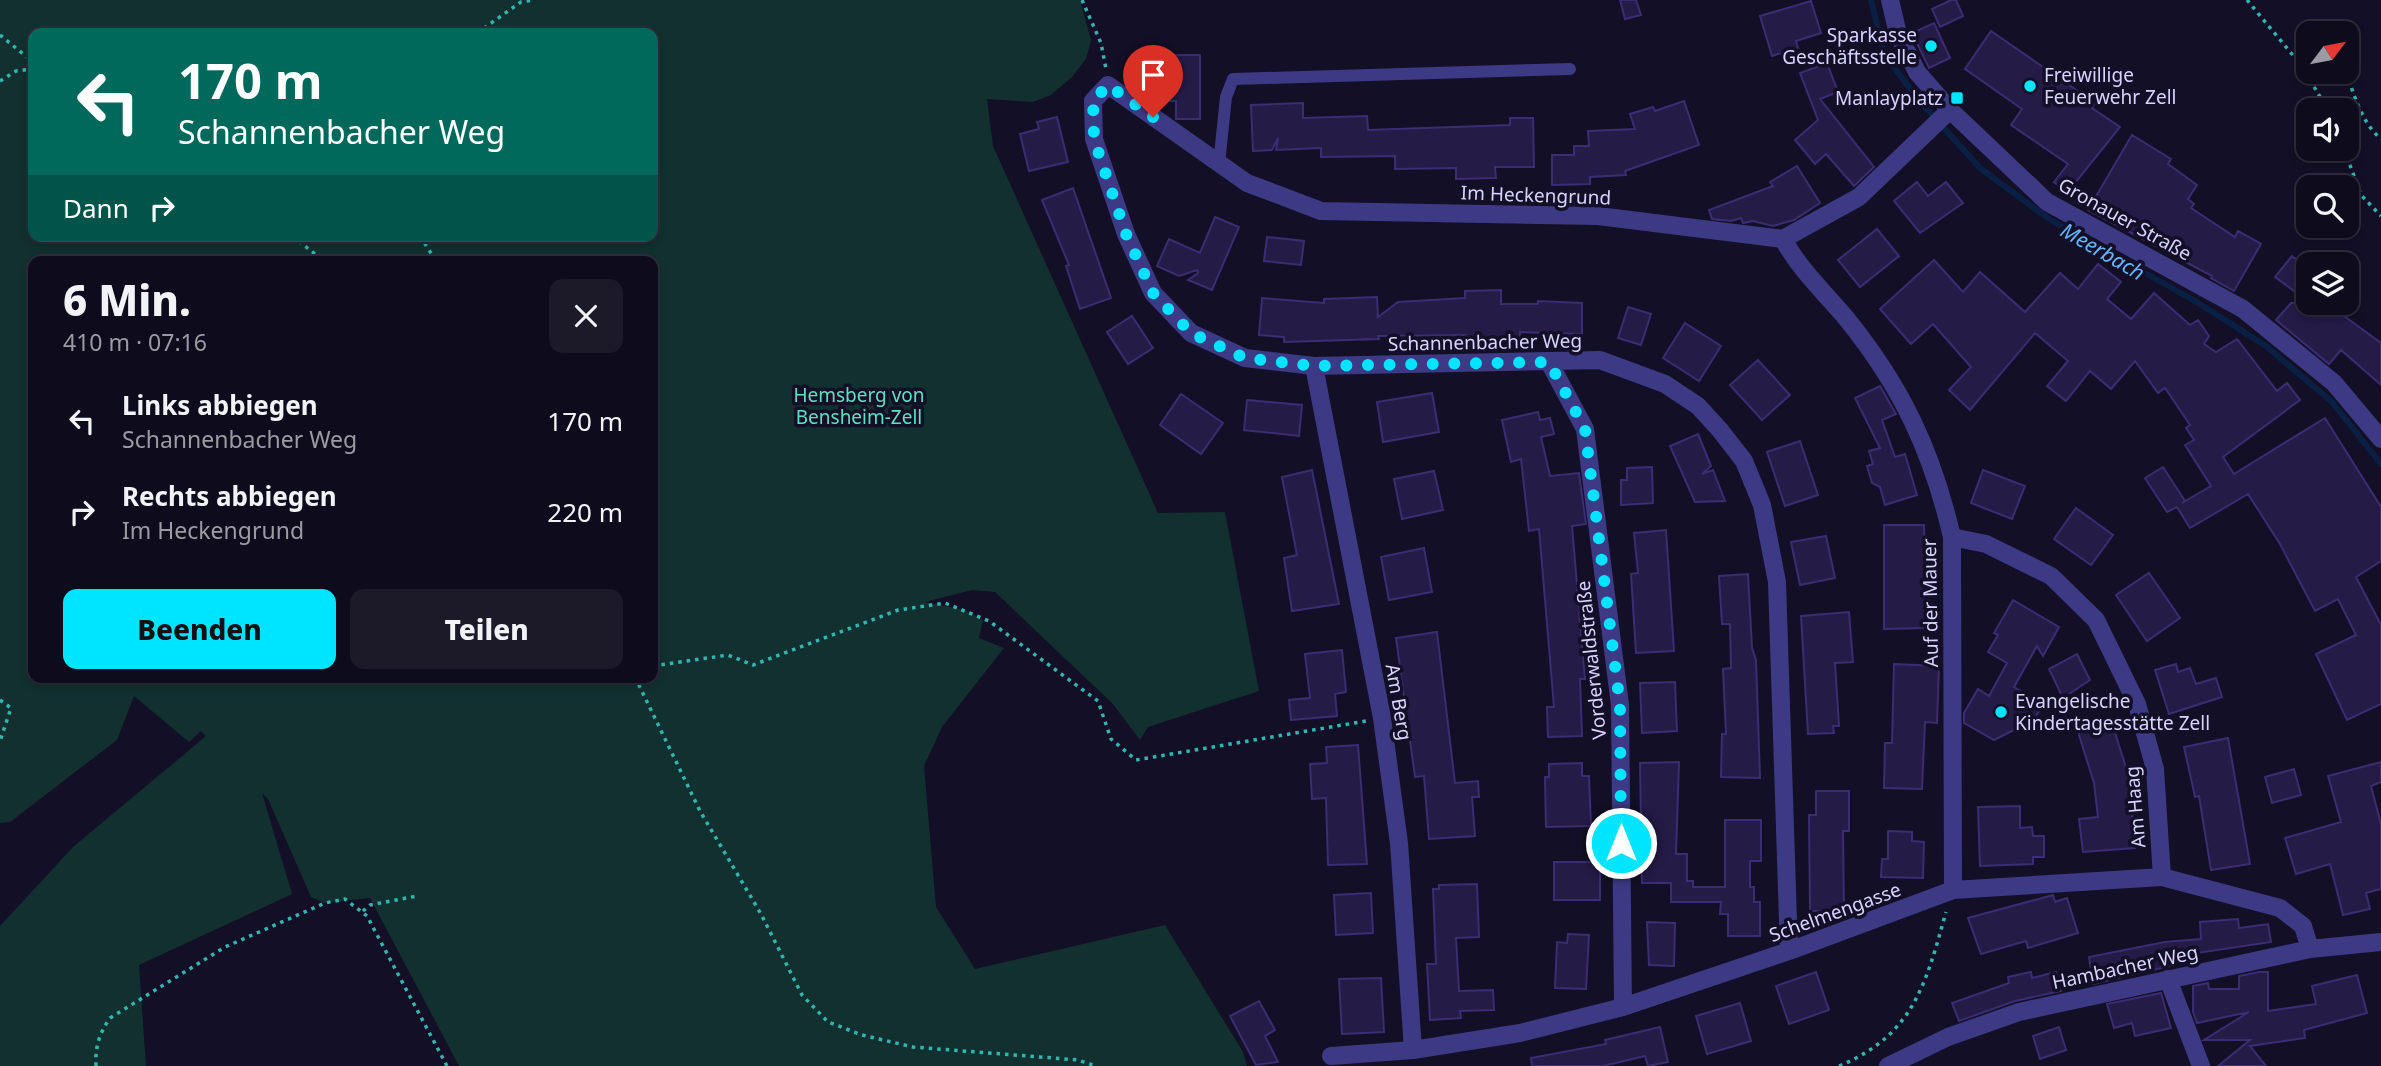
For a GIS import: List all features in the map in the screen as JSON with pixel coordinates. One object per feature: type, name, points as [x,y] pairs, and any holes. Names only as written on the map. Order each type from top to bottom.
[{"type":"street","name":"Gronauer Straße","points":[[1890,0],[1898,34],[1941,118],[2047,202],[2243,309],[2334,383],[2381,439]]},
{"type":"street","name":"Im Heckengrund","points":[[1108,85],[1247,183],[1321,211],[1598,216],[1783,239]]},
{"type":"street","name":"Schannenbacher Weg","points":[[1108,85],[1093,101],[1094,139],[1126,234],[1153,293],[1191,333],[1245,358],[1314,366],[1600,360],[1665,384],[1698,406],[1720,430],[1744,461],[1762,505],[1777,582],[1789,951]]},
{"type":"street","points":[[1783,239],[1859,197],[1941,118]]},
{"type":"street","name":"Auf der Mauer","points":[[1783,239],[1796,262],[1846,319],[1895,388],[1930,458],[1952,537],[1953,890]]},
{"type":"street","name":"Vorderwaldstraße","points":[[1549,362],[1585,429],[1620,705],[1623,1007]]},
{"type":"street","name":"Am Berg","points":[[1314,366],[1382,718],[1399,843],[1413,1050]]},
{"type":"street","name":"Am Haag","points":[[1952,537],[1986,544],[2051,576],[2096,620],[2137,705],[2155,769],[2162,877]]},
{"type":"street","name":"Schelmengasse","points":[[1331,1056],[1356,1060],[1520,1033],[1623,1007],[1789,951],[1953,890],[2162,877],[2280,908],[2303,926],[2310,949]]},
{"type":"street","name":"Hambacher Weg","points":[[1888,1066],[1948,1037],[2019,1012],[2310,949],[2381,942]]},
{"type":"street","points":[[2168,979],[2201,1066]]},
{"type":"lane","points":[[1219,163],[1226,97],[1233,79],[1570,69]]},
{"type":"path","points":[[484,28],[521,2],[534,0]]},
{"type":"path","points":[[1082,0],[1101,43],[1108,85]]},
{"type":"path","points":[[2247,0],[2296,59]]},
{"type":"path","points":[[0,35],[28,58]]},
{"type":"path","points":[[0,81],[16,71],[28,70]]},
{"type":"path","points":[[2350,84],[2359,107],[2373,132],[2381,139]]},
{"type":"path","points":[[2348,161],[2361,195],[2381,216]]},
{"type":"path","points":[[300,242],[318,256]]},
{"type":"path","points":[[658,665],[728,655],[753,665],[898,610],[945,603],[989,621],[1098,701],[1111,739],[1136,760],[1382,718]]},
{"type":"path","points":[[638,683],[700,811],[761,914],[802,995],[828,1022],[862,1035],[913,1046],[1078,1060],[1096,1066]]},
{"type":"path","points":[[0,700],[11,708],[0,741]]},
{"type":"path","points":[[1839,1066],[1890,1034],[1908,1016],[1928,974],[1953,890]]},
{"type":"path","points":[[363,911],[370,905],[417,896]]},
{"type":"path","points":[[96,1066],[97,1042],[110,1018],[225,947],[333,900],[345,899],[363,911],[447,1066]]},
{"type":"green space","name":"Hemsberg von Bensheim-Zell","points":[[0,0],[1080,0],[1091,40],[1086,59],[1072,77],[1051,95],[1033,102],[987,99],[993,146],[1158,513],[1225,512],[1259,691],[1148,727],[1140,740],[1113,704],[995,592],[972,590],[925,602],[965,610],[983,620],[979,638],[1004,648],[942,727],[924,766],[936,907],[975,969],[1165,925],[1243,1052],[1247,1066],[459,1066],[370,898],[324,903],[311,897],[268,799],[262,793],[292,894],[139,965],[146,1066],[0,1066],[0,926],[73,847],[206,736],[201,731],[189,742],[134,696],[117,740],[10,822],[0,823]]},
{"type":"building","points":[[1620,0],[1636,0],[1641,15],[1625,19]]},
{"type":"building","points":[[1956,0],[1963,16],[1940,27],[1932,9]]},
{"type":"building","points":[[1811,1],[1821,33],[1796,41],[1798,48],[1772,56],[1760,16]]},
{"type":"building","name":"Sparkasse Geschäftsstelle","points":[[1934,23],[1950,58],[1929,68],[1912,33]]},
{"type":"building","name":"Freiwillige Feuerwehr Zell","points":[[1991,31],[2095,103],[2092,108],[2120,127],[2067,193],[2054,182],[2068,164],[2011,125],[2022,109],[1965,69]]},
{"type":"building","points":[[1163,55],[1200,55],[1200,119],[1176,119],[1176,101],[1163,101]]},
{"type":"building","points":[[1827,63],[1838,92],[1820,99],[1874,167],[1854,186],[1826,154],[1815,164],[1795,140],[1818,120],[1800,73]]},
{"type":"building","points":[[1684,101],[1699,145],[1625,171],[1626,175],[1590,177],[1590,184],[1552,185],[1552,155],[1574,155],[1574,146],[1589,146],[1588,131],[1635,129],[1630,114],[1653,107],[1655,111]]},
{"type":"building","points":[[1303,103],[1303,118],[1367,116],[1368,130],[1510,125],[1510,118],[1533,118],[1534,167],[1495,167],[1496,178],[1456,179],[1456,168],[1395,169],[1395,156],[1321,157],[1321,148],[1276,150],[1278,138],[1272,150],[1253,151],[1251,105]]},
{"type":"building","points":[[1057,117],[1068,162],[1029,171],[1020,134],[1039,129],[1037,122]]},
{"type":"building","points":[[2132,135],[2171,159],[2168,164],[2197,185],[2188,199],[2194,204],[2191,208],[2235,237],[2238,231],[2261,244],[2234,291],[2211,278],[2212,276],[2088,210]]},
{"type":"building","points":[[1797,166],[1820,203],[1794,220],[1773,226],[1753,221],[1743,223],[1741,218],[1731,221],[1712,219],[1709,210],[1773,186],[1770,182]]},
{"type":"building","points":[[1917,182],[1928,196],[1946,182],[1963,203],[1920,233],[1894,201]]},
{"type":"building","points":[[1073,188],[1111,298],[1080,309],[1066,266],[1069,265],[1042,200]]},
{"type":"building","points":[[1215,217],[1239,227],[1212,290],[1188,280],[1198,273],[1197,270],[1179,276],[1157,266],[1169,239],[1200,253]]},
{"type":"building","points":[[1877,229],[1899,256],[1860,287],[1838,260]]},
{"type":"building","points":[[1267,237],[1304,241],[1301,265],[1264,261]]},
{"type":"building","points":[[2292,256],[2296,259],[2296,293],[2275,277]]},
{"type":"building","points":[[1934,260],[1963,292],[1980,272],[2025,312],[2060,273],[2078,289],[2098,264],[2121,282],[2107,299],[2131,319],[2154,293],[2190,325],[2198,320],[2209,336],[2204,344],[2216,352],[2237,339],[2277,391],[2287,383],[2300,400],[2223,457],[2234,474],[2325,418],[2381,507],[2381,561],[2356,577],[2381,625],[2381,704],[2347,720],[2316,654],[2356,635],[2338,599],[2315,611],[2280,544],[2248,494],[2190,528],[2177,507],[2167,512],[2145,478],[2163,467],[2185,501],[2182,503],[2211,486],[2185,445],[2194,440],[2186,428],[2190,425],[2165,388],[2158,393],[2135,361],[2111,389],[2090,371],[2066,401],[2047,386],[2068,361],[2035,333],[1970,410],[1949,390],[1971,367],[1933,324],[1911,344],[1880,309]]},
{"type":"building","points":[[1501,290],[1501,304],[1538,304],[1538,301],[1582,303],[1582,334],[1520,332],[1520,341],[1466,342],[1466,335],[1378,336],[1379,339],[1284,342],[1284,337],[1259,335],[1262,298],[1324,303],[1324,299],[1377,297],[1378,317],[1398,302],[1465,298],[1465,291]]},
{"type":"building","points":[[2291,303],[2296,303],[2296,315],[2343,315],[2381,343],[2381,385],[2341,350],[2329,364],[2276,320]]},
{"type":"building","points":[[1628,307],[1651,314],[1641,345],[1618,338]]},
{"type":"building","points":[[1132,316],[1153,348],[1128,364],[1107,332]]},
{"type":"building","points":[[1685,323],[1721,346],[1699,381],[1663,358]]},
{"type":"building","points":[[1758,360],[1790,395],[1762,420],[1730,385]]},
{"type":"building","points":[[1880,386],[1896,414],[1882,420],[1895,457],[1905,454],[1917,495],[1885,505],[1880,487],[1872,483],[1867,466],[1873,464],[1869,451],[1880,448],[1855,398]]},
{"type":"building","points":[[1432,393],[1439,432],[1383,442],[1377,402]]},
{"type":"building","points":[[1181,394],[1223,423],[1201,454],[1160,425]]},
{"type":"building","points":[[1247,400],[1302,405],[1299,436],[1244,430]]},
{"type":"building","points":[[1538,412],[1540,420],[1550,418],[1554,434],[1541,437],[1550,476],[1579,473],[1586,524],[1572,526],[1585,679],[1580,679],[1582,736],[1548,737],[1547,707],[1554,707],[1539,529],[1529,531],[1521,459],[1511,462],[1502,420]]},
{"type":"building","points":[[1698,434],[1711,466],[1702,474],[1713,470],[1725,501],[1695,502],[1670,446]]},
{"type":"building","points":[[1800,441],[1818,495],[1785,506],[1767,452]]},
{"type":"building","points":[[1652,467],[1653,503],[1621,505],[1621,480],[1627,480],[1627,468]]},
{"type":"building","points":[[1312,470],[1339,604],[1292,611],[1284,558],[1297,555],[1282,477]]},
{"type":"building","points":[[1983,470],[2025,486],[2012,519],[1971,503]]},
{"type":"building","points":[[1434,471],[1443,510],[1402,519],[1394,479]]},
{"type":"building","points":[[2076,508],[2113,535],[2091,565],[2054,539]]},
{"type":"building","points":[[1884,525],[1924,525],[1927,628],[1884,629]]},
{"type":"building","points":[[1666,530],[1674,651],[1636,653],[1631,574],[1638,573],[1634,533]]},
{"type":"building","points":[[1826,536],[1835,578],[1800,585],[1791,542]]},
{"type":"building","points":[[1424,548],[1432,592],[1389,600],[1381,557]]},
{"type":"building","points":[[2149,573],[2180,618],[2147,641],[2116,595]]},
{"type":"building","points":[[1748,574],[1752,648],[1756,660],[1760,778],[1721,777],[1722,734],[1726,734],[1723,669],[1731,668],[1730,624],[1722,624],[1719,576]]},
{"type":"building","points":[[2013,600],[2059,627],[2043,656],[2037,646],[2014,687],[2043,704],[2034,720],[1994,740],[1964,723],[1964,713],[1978,689],[1989,696],[2007,663],[1988,652],[1998,635],[1994,633]]},
{"type":"building","points":[[1849,612],[1853,662],[1835,663],[1839,726],[1833,726],[1834,733],[1808,734],[1801,616]]},
{"type":"building","points":[[1437,632],[1455,783],[1478,781],[1479,797],[1472,797],[1475,836],[1429,839],[1424,776],[1415,777],[1396,638]]},
{"type":"building","points":[[1342,650],[1346,692],[1335,694],[1337,716],[1291,720],[1289,700],[1310,698],[1305,654]]},
{"type":"building","points":[[2077,654],[2090,680],[2063,698],[2049,669]]},
{"type":"building","points":[[1894,664],[1939,666],[1937,723],[1925,722],[1922,789],[1884,788],[1885,743],[1892,743]]},
{"type":"building","points":[[2176,664],[2178,672],[2190,668],[2196,684],[2216,678],[2222,697],[2169,714],[2155,670]]},
{"type":"building","points":[[1675,682],[1677,731],[1642,733],[1640,683]]},
{"type":"building","points":[[2111,720],[2129,777],[2135,848],[2083,852],[2079,819],[2098,817],[2094,783],[2075,722],[2086,728]]},
{"type":"building","points":[[2228,738],[2250,864],[2211,870],[2199,796],[2195,797],[2184,747]]},
{"type":"building","points":[[1358,745],[1367,864],[1328,865],[1326,798],[1312,799],[1310,764],[1327,763],[1326,747]]},
{"type":"building","points":[[1679,762],[1676,854],[1687,854],[1687,881],[1693,881],[1693,887],[1725,887],[1725,820],[1761,820],[1761,861],[1750,861],[1750,887],[1754,887],[1754,902],[1760,902],[1760,936],[1728,936],[1728,914],[1720,914],[1721,902],[1671,902],[1671,883],[1642,883],[1640,763]]},
{"type":"building","points":[[2381,762],[2381,782],[2371,786],[2381,824],[2381,889],[2366,893],[2370,909],[2343,915],[2330,864],[2296,874],[2285,838],[2341,822],[2328,776]]},
{"type":"building","points":[[1582,763],[1582,776],[1589,776],[1591,826],[1546,827],[1545,777],[1549,777],[1549,764]]},
{"type":"building","points":[[2294,769],[2301,795],[2272,803],[2265,777]]},
{"type":"building","points":[[1816,791],[1849,791],[1849,831],[1843,831],[1844,911],[1810,911],[1809,815],[1816,815]]},
{"type":"building","points":[[2020,806],[2020,828],[2032,827],[2033,836],[2044,836],[2044,857],[2033,857],[2033,864],[1980,866],[1978,807]]},
{"type":"building","points":[[1888,831],[1912,832],[1912,841],[1924,842],[1923,878],[1881,877],[1882,859],[1888,859]]},
{"type":"building","points":[[1554,862],[1600,862],[1600,900],[1554,900]]},
{"type":"building","points":[[1477,884],[1479,937],[1456,938],[1459,991],[1493,990],[1494,1010],[1460,1011],[1461,1018],[1430,1020],[1427,964],[1436,964],[1433,889],[1439,889],[1439,885]]},
{"type":"building","points":[[1371,893],[1373,933],[1336,935],[1334,895]]},
{"type":"building","points":[[2053,895],[2055,902],[2067,898],[2078,933],[2028,948],[2026,941],[1981,954],[1968,918]]},
{"type":"building","points":[[2238,919],[2239,928],[2268,924],[2271,942],[2170,957],[2170,966],[2093,984],[2089,957],[2165,942],[2201,939],[2200,922]]},
{"type":"building","points":[[1647,922],[1675,923],[1674,966],[1649,965]]},
{"type":"building","points":[[1568,934],[1589,935],[1586,989],[1555,988],[1557,942],[1567,943]]},
{"type":"building","points":[[1816,972],[1829,1010],[1789,1024],[1776,986]]},
{"type":"building","points":[[2031,972],[2032,978],[2056,972],[2061,991],[2015,1001],[1959,1021],[1952,1003],[2009,983],[2008,977]]},
{"type":"building","points":[[2268,972],[2268,1011],[2316,1004],[2312,986],[2357,975],[2367,1013],[2304,1030],[2305,1038],[2250,1046],[2266,1066],[2218,1066],[2250,1040],[2204,1040],[2249,1012],[2197,1023],[2193,1012],[2193,986],[2208,983],[2209,989],[2239,989],[2239,976]]},
{"type":"building","points":[[1381,978],[1384,1032],[1342,1034],[1339,979]]},
{"type":"building","points":[[2161,993],[2171,1028],[2135,1036],[2132,1023],[2114,1028],[2107,1004]]},
{"type":"building","points":[[1259,1001],[1275,1030],[1265,1036],[1278,1062],[1256,1065],[1230,1016]]},
{"type":"building","points":[[1740,1003],[1751,1041],[1707,1054],[1696,1016]]},
{"type":"building","points":[[1660,1027],[1668,1062],[1648,1066],[1645,1056],[1603,1066],[1532,1066],[1531,1058],[1606,1044],[1605,1040]]},
{"type":"building","points":[[2059,1027],[2066,1050],[2040,1059],[2033,1036]]},
{"type":"waterway","name":"Meerbach","points":[[1871,0],[1884,54],[1917,98],[1980,168],[2049,219],[2195,301],[2266,346],[2332,402],[2381,464]]},
{"type":"place","name":"Sparkasse Geschäftsstelle","points":[[1931,46]]},
{"type":"place","name":"Freiwillige Feuerwehr Zell","points":[[2030,86]]},
{"type":"place","name":"Manlayplatz","points":[[1957,98]]},
{"type":"place","name":"Evangelische Kindertagesstätte Zell","points":[[2001,712]]},
{"type":"route","points":[[1153,117],[1108,85],[1093,101],[1094,139],[1126,234],[1153,293],[1191,333],[1245,358],[1314,366],[1549,362],[1585,429],[1620,705],[1621,843]]}]
